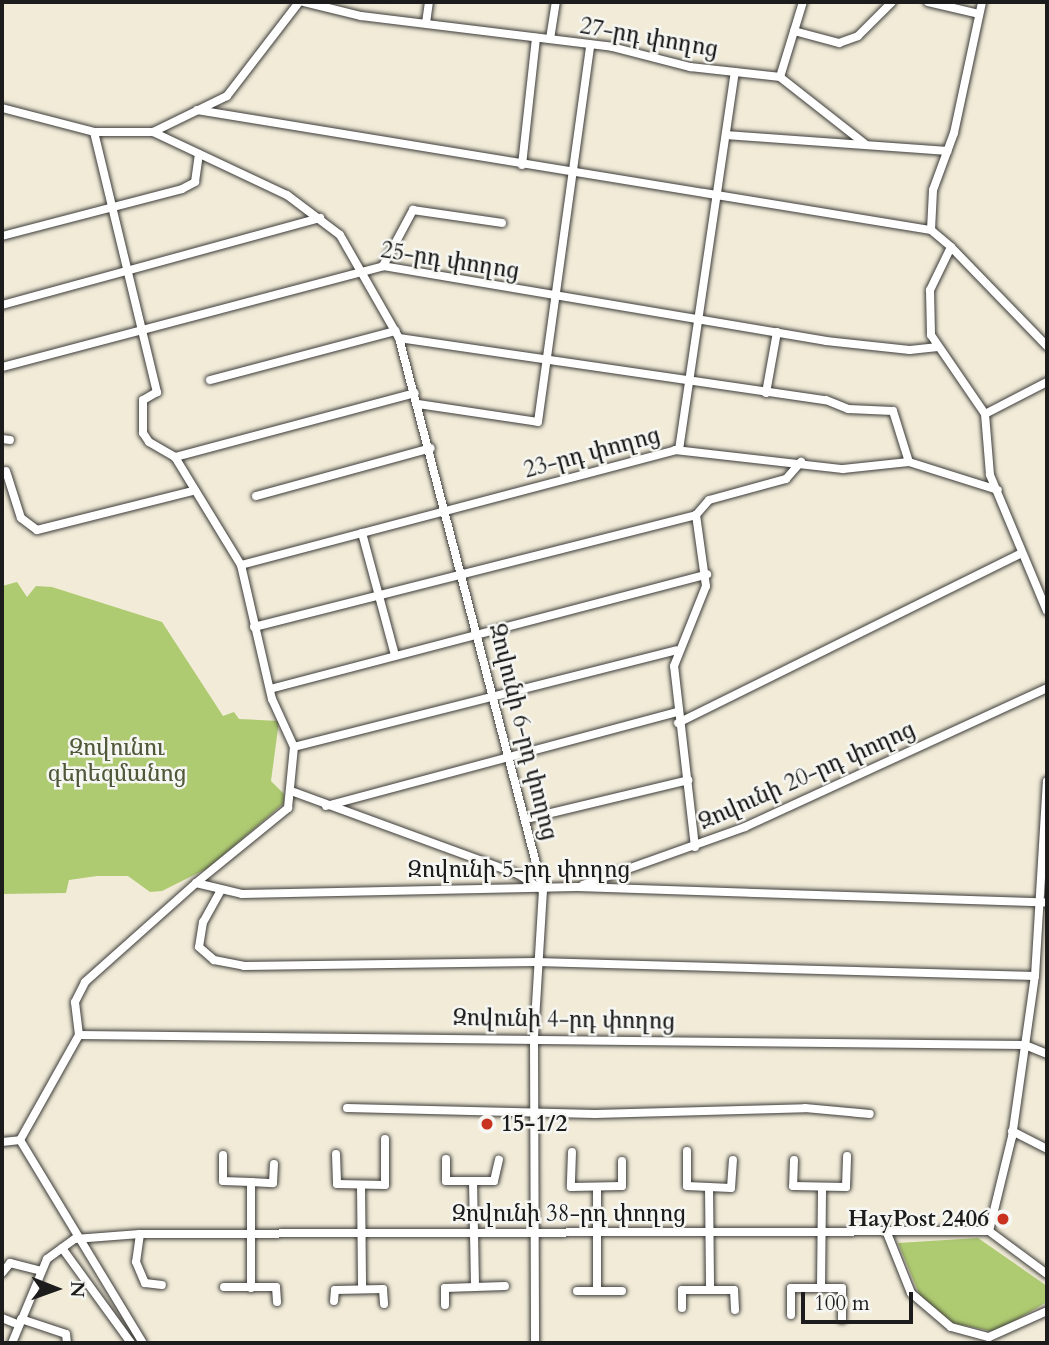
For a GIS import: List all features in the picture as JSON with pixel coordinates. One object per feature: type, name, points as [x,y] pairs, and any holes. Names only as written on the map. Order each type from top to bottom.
[{"type":"street","points":[[2,108],[94,132],[153,132],[197,110],[239,84],[299,2]]},
{"type":"street","name":"27-րդ փողոց","points":[[304,2],[426,23],[551,39],[734,72],[780,77]]},
{"type":"street","points":[[426,23],[429,2]]},
{"type":"street","points":[[551,39],[556,2]]},
{"type":"street","points":[[803,2],[780,77],[864,143]]},
{"type":"street","points":[[794,31],[839,43],[858,36],[892,2]]},
{"type":"street","points":[[928,2],[979,14]]},
{"type":"street","points":[[930,230],[933,190],[947,151],[982,2]]},
{"type":"street","points":[[522,166],[536,38]]},
{"type":"street","points":[[418,404],[538,422],[559,298],[575,174],[582,78],[590,48]]},
{"type":"street","points":[[679,450],[734,72]]},
{"type":"street","points":[[197,110],[522,166],[718,193],[930,230],[951,247],[1047,346]]},
{"type":"street","points":[[20,1140],[79,1035],[75,1002],[85,982],[195,883],[288,808],[291,791],[294,747],[270,689],[241,565],[192,491],[175,457],[143,433],[143,400],[158,392],[94,132]]},
{"type":"street","name":"Զովունի 6-րդ փողոց","points":[[153,132],[287,195],[320,218],[363,268],[398,334],[448,510],[543,890],[536,962],[534,1039],[535,1343]]},
{"type":"street","points":[[726,135],[846,148],[864,143],[947,151]]},
{"type":"street","points":[[2,236],[112,208],[194,182],[199,154]]},
{"type":"street","points":[[383,266],[412,210],[502,223]]},
{"type":"street","points":[[2,305],[320,218]]},
{"type":"street","points":[[951,247],[930,289],[928,320],[938,347],[985,414],[990,475],[998,490],[1020,554],[1047,611]]},
{"type":"street","name":"25-րդ փողոց","points":[[2,364],[142,330],[363,268],[383,266],[559,298],[890,349],[938,347]]},
{"type":"street","points":[[766,393],[777,332]]},
{"type":"street","points":[[210,380],[398,334],[549,362],[893,411],[909,462]]},
{"type":"street","points":[[985,414],[1047,382]]},
{"type":"street","points":[[175,457],[415,393]]},
{"type":"street","points":[[256,496],[431,448]]},
{"type":"street","name":"23-րդ փողոց","points":[[241,565],[679,450],[871,470],[909,462],[998,490]]},
{"type":"street","points":[[254,627],[696,515],[709,500],[786,479],[801,462]]},
{"type":"street","points":[[6,471],[17,510],[37,530],[192,491]]},
{"type":"street","points":[[695,846],[688,780],[678,723],[676,650],[701,606],[707,574],[696,515]]},
{"type":"street","points":[[362,533],[395,655]]},
{"type":"street","points":[[678,723],[1020,554]]},
{"type":"street","points":[[270,689],[707,574]]},
{"type":"street","points":[[294,747],[676,650]]},
{"type":"street","name":"Զովունի 20-րդ փողոց","points":[[577,887],[695,846],[1047,688]]},
{"type":"street","points":[[326,806],[677,712]]},
{"type":"street","points":[[526,819],[688,780]]},
{"type":"street","points":[[1047,781],[1044,902],[1035,976],[1012,1131],[989,1231],[1047,1275]]},
{"type":"street","points":[[291,791],[518,874],[543,890]]},
{"type":"street","name":"Զովունի 5-րդ փողոց","points":[[195,883],[221,890],[543,890],[577,887],[849,900],[1044,902]]},
{"type":"street","points":[[221,890],[198,938],[220,962],[536,962],[1035,976]]},
{"type":"street","name":"Զովունի 4-րդ փողոց","points":[[79,1035],[1025,1045],[1047,1054]]},
{"type":"street","points":[[347,1108],[535,1113],[805,1108],[870,1114]]},
{"type":"street","points":[[1012,1131],[1047,1149]]},
{"type":"street","points":[[336,1154],[337,1184],[385,1185],[385,1139]]},
{"type":"street","points":[[2,1142],[20,1140]]},
{"type":"street","points":[[20,1140],[75,1239],[143,1343]]},
{"type":"street","points":[[687,1150],[687,1186],[731,1188],[733,1160]]},
{"type":"street","points":[[572,1152],[572,1187],[622,1186],[622,1161]]},
{"type":"street","points":[[223,1156],[223,1181],[273,1183],[274,1164]]},
{"type":"street","points":[[794,1160],[793,1186],[846,1187],[847,1156]]},
{"type":"street","points":[[446,1159],[446,1181],[494,1181],[499,1160]]},
{"type":"street","points":[[473,1181],[475,1287]]},
{"type":"street","points":[[251,1182],[251,1287]]},
{"type":"street","points":[[361,1185],[362,1289]]},
{"type":"street","points":[[597,1187],[597,1291]]},
{"type":"street","points":[[709,1187],[706,1233],[710,1290]]},
{"type":"street","points":[[821,1288],[822,1187]]},
{"type":"street","name":"Զովունի 38-րդ փողոց","points":[[75,1239],[140,1234],[250,1232],[597,1234],[989,1231]]},
{"type":"street","points":[[887,1233],[911,1293],[951,1327],[989,1337],[1047,1311]]},
{"type":"street","points":[[140,1234],[136,1262],[145,1283],[162,1285]]},
{"type":"street","points":[[12,1343],[39,1270],[75,1239]]},
{"type":"street","points":[[62,1248],[131,1343]]},
{"type":"street","points":[[2,1273],[10,1263],[39,1270]]},
{"type":"street","points":[[445,1305],[445,1288],[505,1286]]},
{"type":"street","points":[[223,1287],[276,1287],[276,1302]]},
{"type":"street","points":[[791,1315],[791,1288],[842,1288],[842,1319]]},
{"type":"street","points":[[334,1301],[335,1290],[383,1289],[384,1304]]},
{"type":"street","points":[[682,1308],[682,1290],[734,1290],[734,1310]]},
{"type":"street","points":[[577,1292],[622,1291]]},
{"type":"street","points":[[2,1318],[66,1334],[67,1343]]},
{"type":"green space","name":"Զովունու գերեզմանոց","points":[[17,582],[27,597],[36,586],[52,587],[162,622],[223,716],[234,712],[239,719],[279,721],[271,781],[284,794],[284,803],[208,868],[162,891],[150,892],[128,876],[97,876],[69,880],[66,893],[2,894],[2,586]]},
{"type":"green space","points":[[978,1238],[1047,1286],[1047,1302],[995,1332],[953,1323],[920,1296],[898,1243]]},
{"type":"place","name":"15-1/2","points":[[487,1124]]},
{"type":"place","name":"HayPost 2406","points":[[1003,1219]]}]
